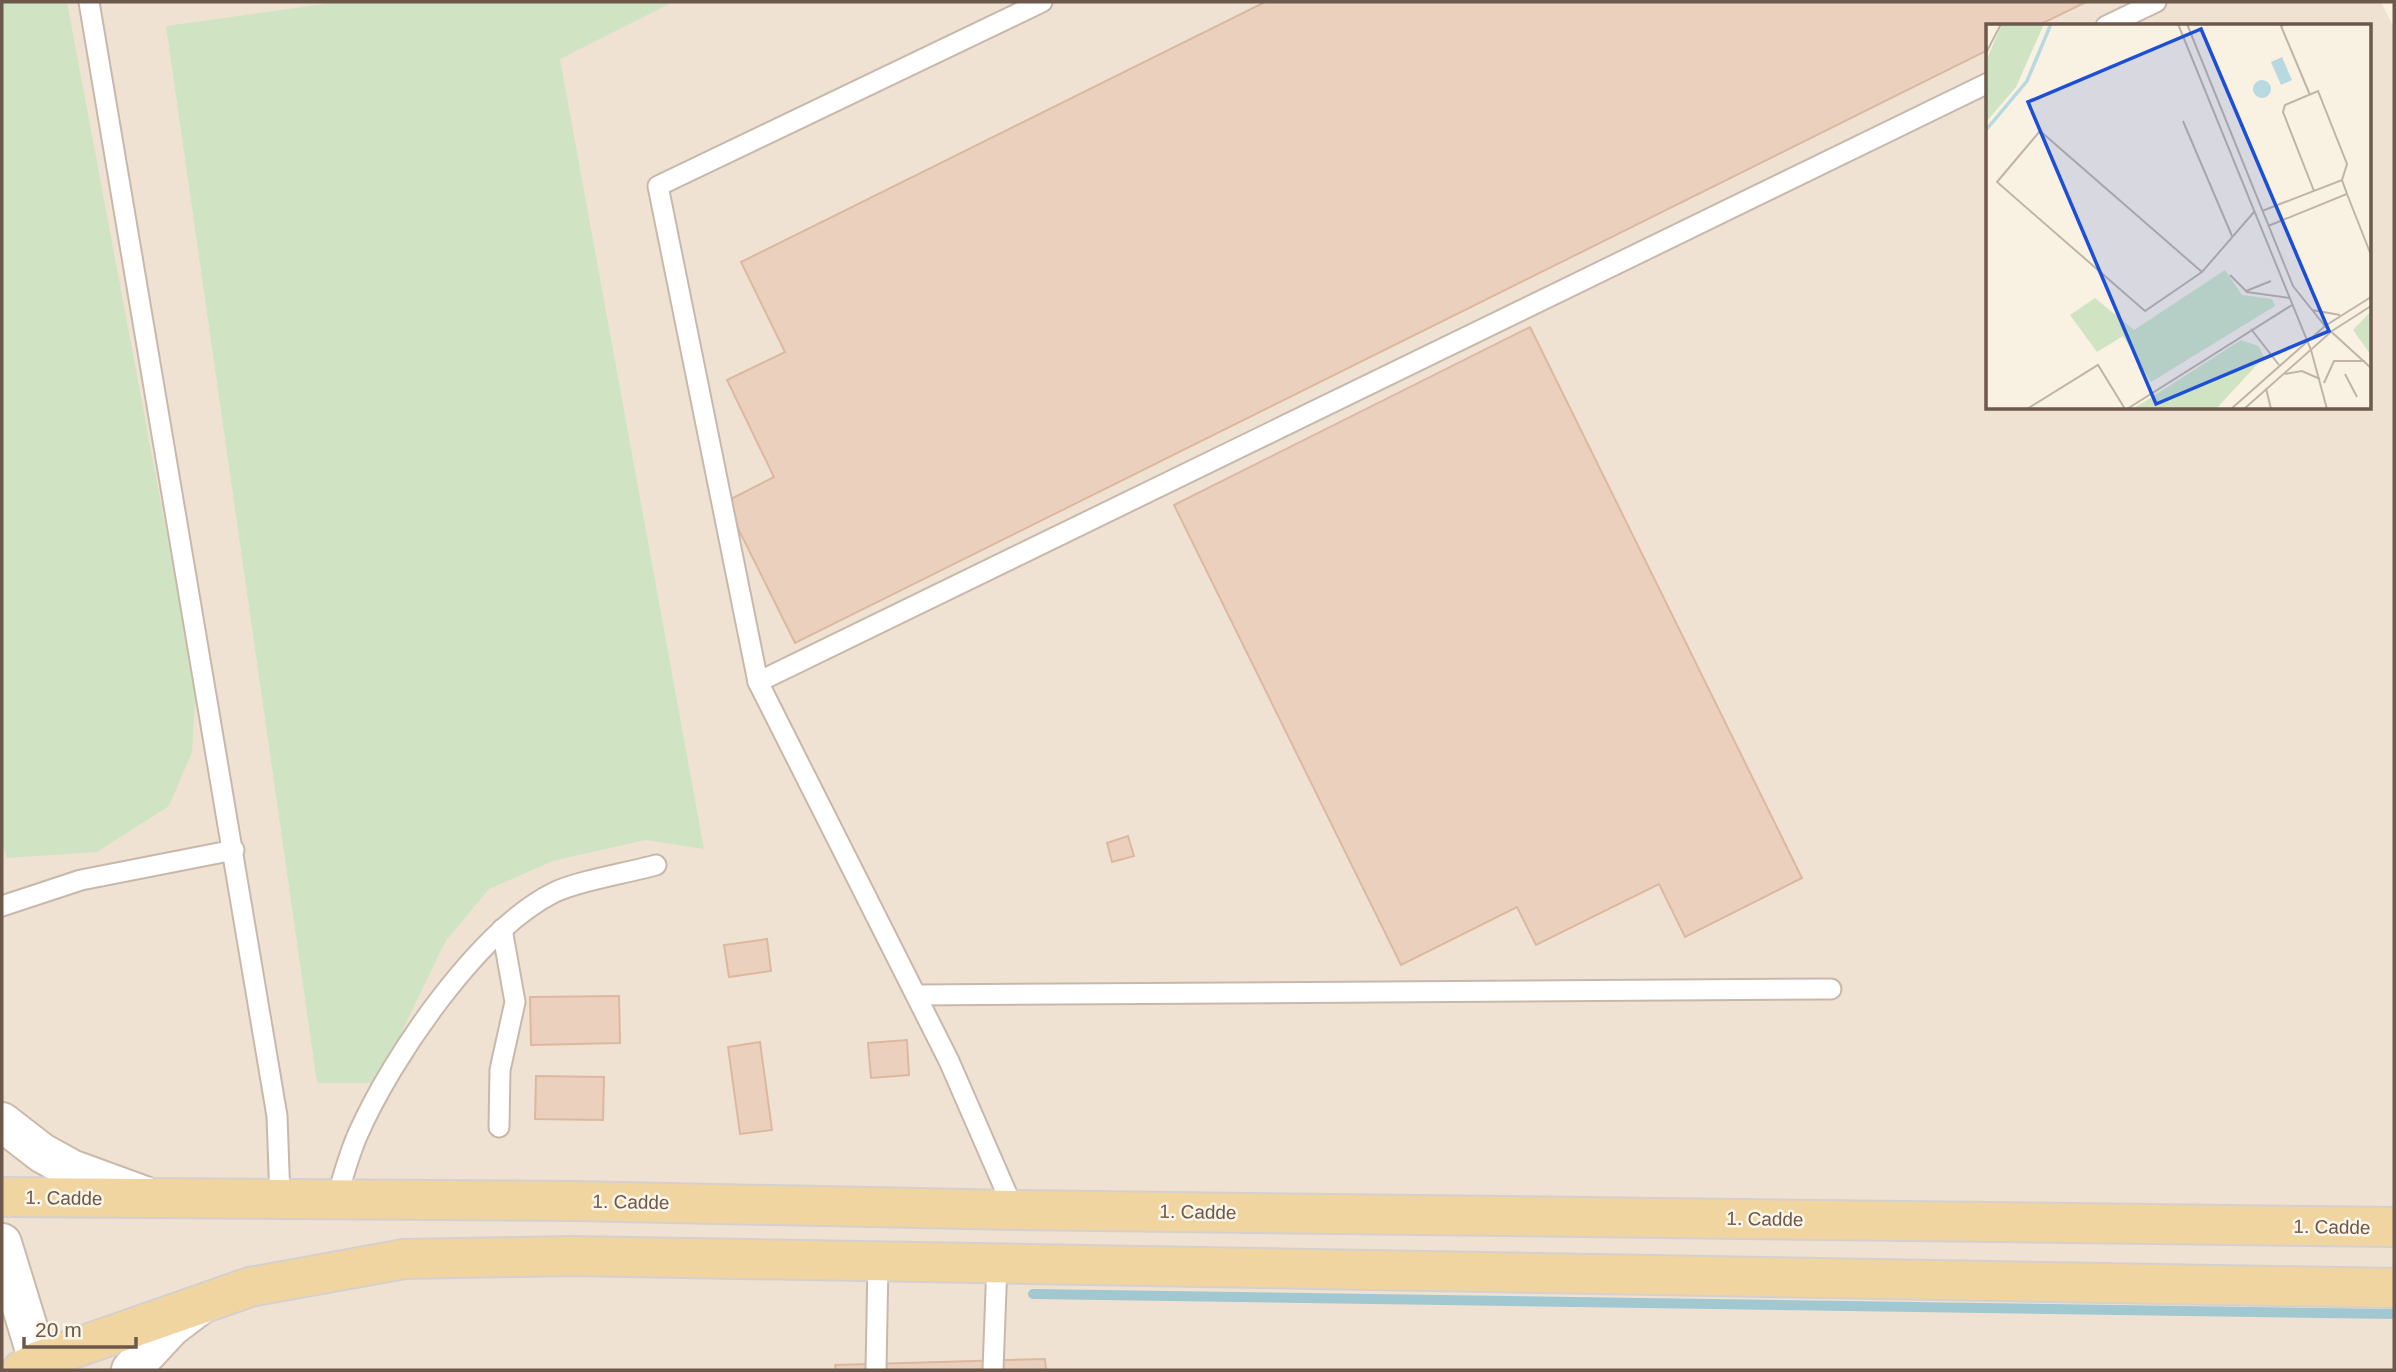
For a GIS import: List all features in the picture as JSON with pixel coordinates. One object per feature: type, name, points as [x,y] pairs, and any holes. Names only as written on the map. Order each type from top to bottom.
[{"type":"main road","points":[[2,1122],[42,1153],[71,1169],[150,1198]]},
{"type":"main road","name":"1. Cadde","points":[[2,1197],[336,1199],[2394,1227]]},
{"type":"main road","points":[[2,1243],[34,1367],[250,1287],[404,1259],[572,1256],[2394,1288]]},
{"type":"main road","points":[[131,1370],[172,1327],[200,1305]]},
{"type":"lane","points":[[89,2],[277,1116],[280,1199]]},
{"type":"lane","points":[[1014,1210],[916,995],[758,682],[658,186],[1042,2]]},
{"type":"lane","points":[[2110,24],[2156,2]]},
{"type":"lane","points":[[758,682],[1986,84]]},
{"type":"lane","points":[[2,906],[81,880],[234,849]]},
{"type":"lane","points":[[336,1199],[358,1134],[388,1079],[439,1000],[493,935],[554,892],[656,865]]},
{"type":"lane","points":[[499,1127],[499,1070],[515,1002],[502,929]]},
{"type":"lane","points":[[916,995],[1830,989]]},
{"type":"lane","points":[[876,1370],[878,1262]]},
{"type":"lane","points":[[993,1370],[997,1263]]},
{"type":"shaded area","points":[[2,2],[2381,2],[2394,28],[2394,1370],[2,1370]]},
{"type":"green space","points":[[2,2],[67,2],[196,690],[192,752],[169,806],[97,852],[7,858],[2,843]]},
{"type":"green space","points":[[338,2],[673,2],[560,59],[704,849],[645,840],[553,861],[489,889],[445,942],[377,1083],[317,1083],[166,26]]},
{"type":"building","points":[[1265,2],[2086,2],[2041,24],[1986,24],[1986,51],[795,643],[725,502],[774,477],[727,380],[785,352],[741,262]]},
{"type":"building","points":[[1530,327],[1802,878],[1685,937],[1659,884],[1536,945],[1517,907],[1401,965],[1174,505]]},
{"type":"building","points":[[1128,836],[1134,856],[1112,862],[1107,843]]},
{"type":"building","points":[[767,939],[771,971],[729,977],[724,945]]},
{"type":"building","points":[[619,996],[620,1043],[531,1045],[530,997]]},
{"type":"building","points":[[907,1040],[909,1075],[871,1078],[868,1043]]},
{"type":"building","points":[[760,1042],[772,1130],[740,1134],[728,1047]]},
{"type":"building","points":[[536,1076],[604,1077],[603,1120],[535,1119]]},
{"type":"building","points":[[1045,1359],[1046,1370],[836,1370],[835,1365]]},
{"type":"waterway","points":[[1033,1294],[2394,1314]]}]
